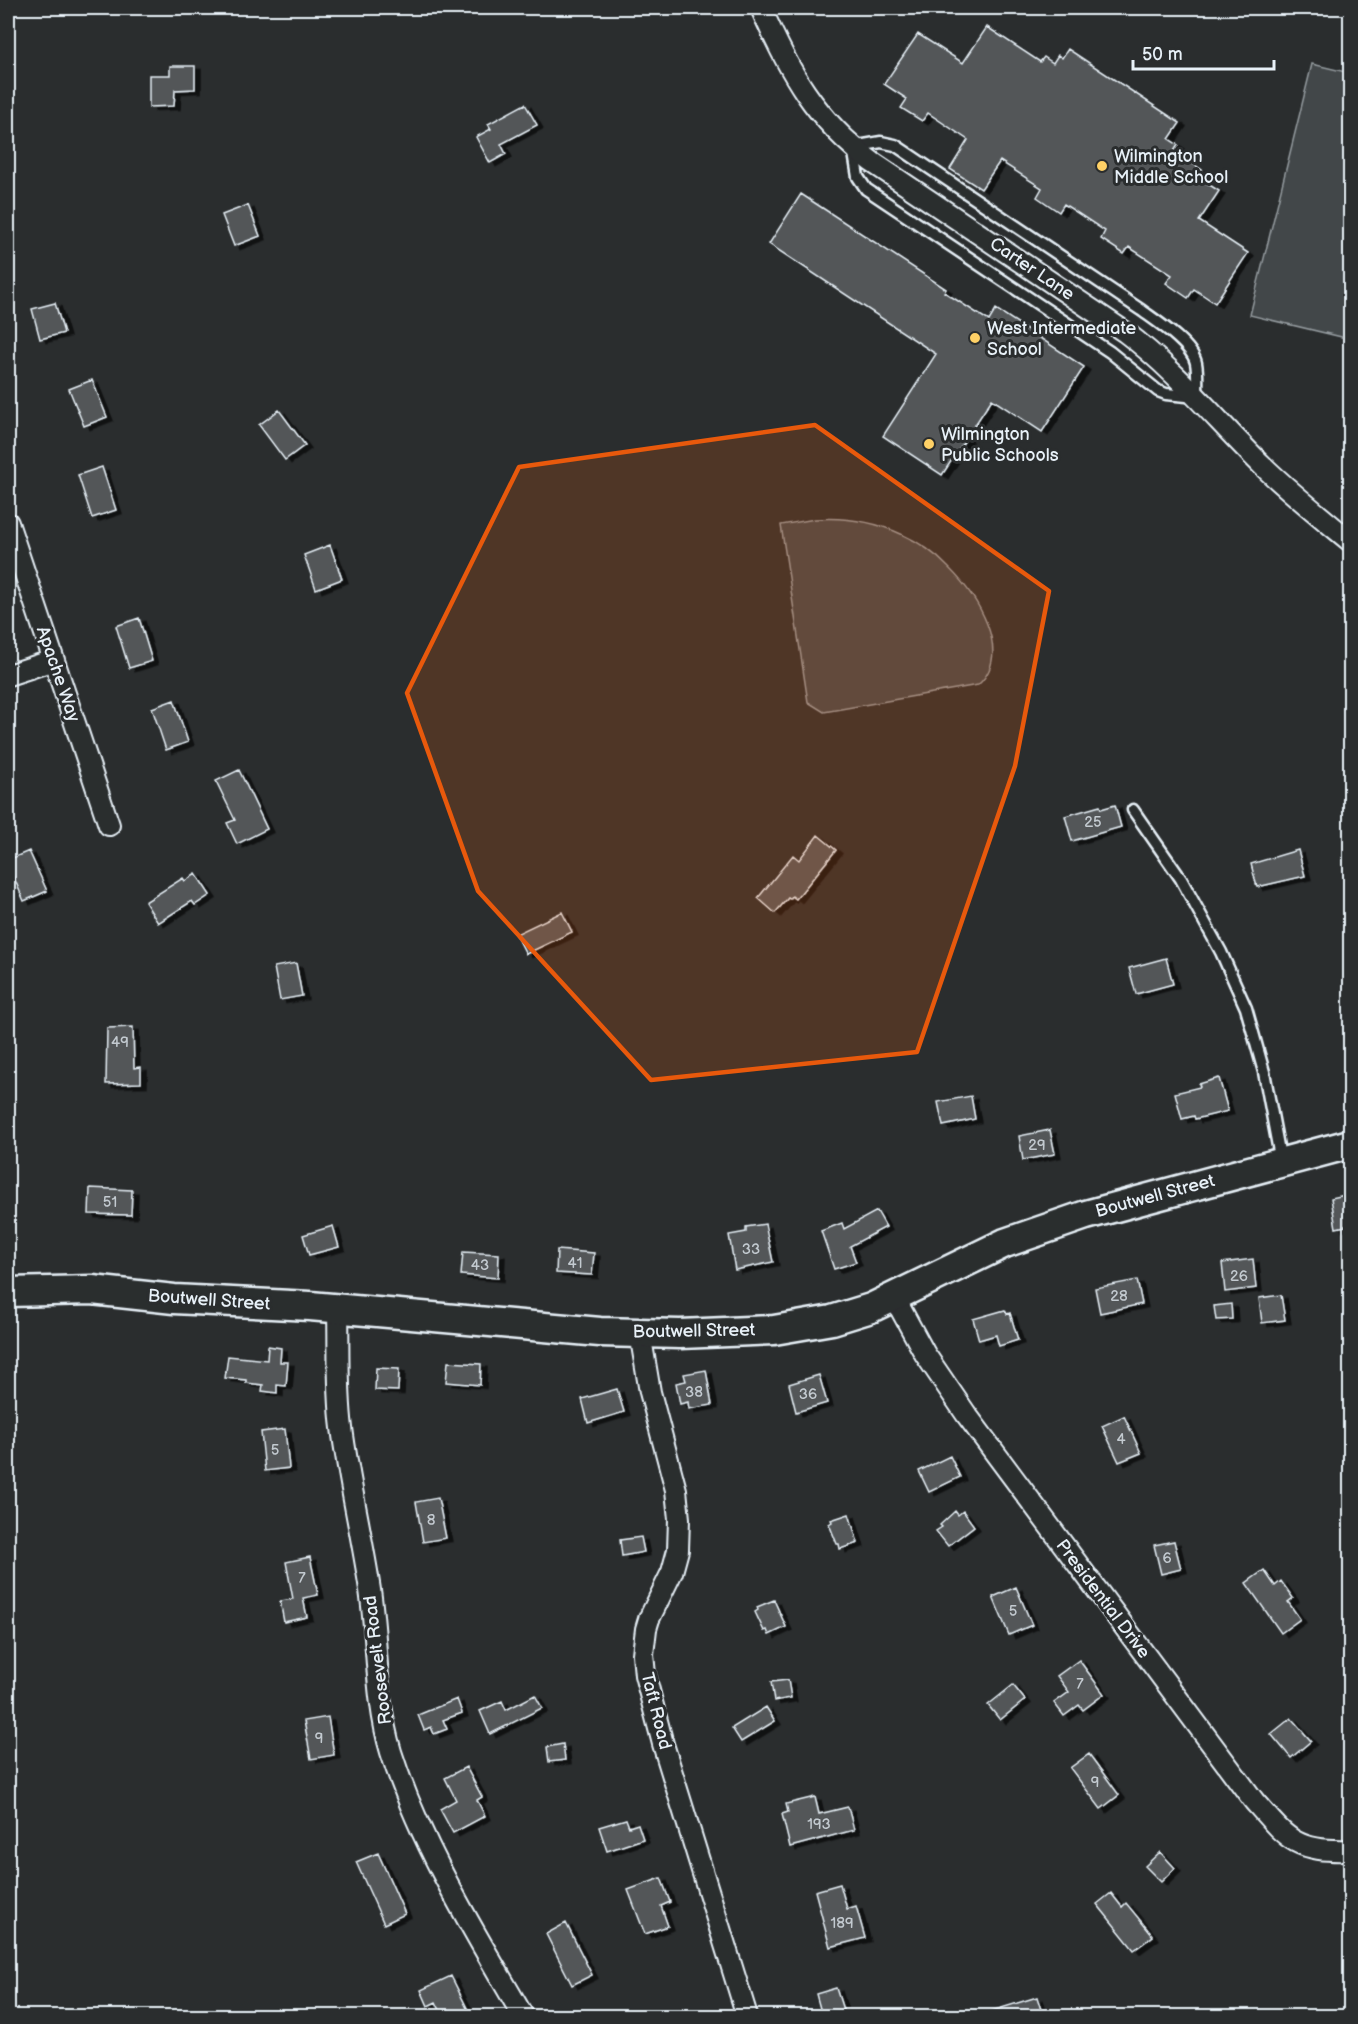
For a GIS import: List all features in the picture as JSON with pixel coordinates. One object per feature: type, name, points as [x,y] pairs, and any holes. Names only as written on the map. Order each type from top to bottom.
[{"type":"street","name":"Carter Lane","points":[[762,8],[775,39],[801,87],[825,120],[853,147],[1125,332],[1169,367],[1264,467],[1350,541]]},
{"type":"street","name":"Apache Way","points":[[8,523],[109,825]]},
{"type":"street","points":[[8,675],[54,660]]},
{"type":"street","name":"Boutwell Street","points":[[8,1292],[92,1290],[174,1299],[310,1306],[600,1332],[774,1330],[853,1315],[977,1256],[1039,1231],[1123,1204],[1350,1143]]},
{"type":"street","name":"Presidential Drive","points":[[894,1297],[930,1362],[966,1414],[1254,1801],[1277,1828],[1293,1842],[1317,1849],[1350,1850]]},
{"type":"street","name":"Roosevelt Road","points":[[338,1310],[342,1430],[370,1590],[379,1690],[386,1730],[399,1774],[421,1827],[523,2016]]},
{"type":"street","name":"Taft Road","points":[[640,1333],[650,1392],[676,1490],[679,1519],[678,1550],[672,1572],[649,1618],[646,1629],[643,1654],[645,1675],[663,1744],[747,2016]]},
{"type":"lane","points":[[853,147],[881,142],[895,145],[1141,310],[1166,329],[1193,356],[1197,367],[1197,397]]},
{"type":"lane","points":[[1133,810],[1181,879],[1221,952],[1246,1008],[1264,1072],[1281,1162]]},
{"type":"highlighted area","points":[[815,425],[1049,591],[1015,766],[917,1052],[651,1080],[478,891],[407,693],[519,467]]},
{"type":"shaded area","points":[[1312,64],[1350,73],[1350,339],[1250,315]]},
{"type":"shaded area","points":[[815,519],[848,519],[880,526],[914,541],[944,563],[980,608],[992,641],[992,657],[988,672],[978,685],[824,712],[808,702],[781,525]]},
{"type":"building","name":"Wilmington Middle School","points":[[987,27],[1040,62],[1044,57],[1053,63],[1058,55],[1062,58],[1068,49],[1180,123],[1169,139],[1178,145],[1174,151],[1202,170],[1197,177],[1219,191],[1199,221],[1248,253],[1215,303],[1194,289],[1188,298],[1166,283],[1172,275],[1129,247],[1124,254],[1101,239],[1105,231],[1064,204],[1059,212],[1037,197],[1042,188],[1000,161],[981,189],[950,169],[968,140],[928,113],[922,121],[901,108],[907,99],[884,84],[918,34],[963,63]]},
{"type":"building","points":[[170,66],[195,66],[195,89],[175,90],[174,106],[149,107],[149,75],[170,75]]},
{"type":"building","points":[[525,104],[537,125],[501,144],[506,154],[490,163],[476,137],[491,129],[488,124]]},
{"type":"building","name":"West Intermediate School","points":[[801,194],[946,289],[944,292],[989,321],[996,309],[1084,367],[1042,432],[992,399],[942,475],[883,436],[936,354],[769,244]]},
{"type":"building","points":[[248,205],[260,236],[234,246],[222,215]]},
{"type":"building","points":[[55,303],[64,333],[40,339],[32,309]]},
{"type":"building","points":[[92,380],[107,417],[84,426],[69,389]]},
{"type":"building","points":[[279,410],[305,445],[285,460],[259,425]]},
{"type":"building","points":[[102,467],[116,510],[92,518],[78,475]]},
{"type":"building","points":[[330,545],[342,579],[316,589],[304,555]]},
{"type":"building","points":[[139,618],[152,661],[129,668],[116,626]]},
{"type":"building","points":[[174,700],[188,742],[166,750],[152,708]]},
{"type":"building","points":[[239,770],[267,829],[237,844],[227,823],[235,820],[216,781]]},
{"type":"building","points":[[1115,805],[1121,827],[1072,841],[1065,816],[1100,806],[1101,809]]},
{"type":"building","points":[[818,835],[836,850],[796,899],[792,896],[788,898],[775,913],[758,898],[793,855],[799,860]]},
{"type":"building","points":[[1298,850],[1305,876],[1257,887],[1251,864]]},
{"type":"building","points":[[29,851],[47,891],[24,901],[8,860]]},
{"type":"building","points":[[196,874],[210,895],[195,905],[192,901],[158,923],[145,902],[183,878],[185,881]]},
{"type":"building","points":[[562,912],[572,932],[526,954],[516,934]]},
{"type":"building","points":[[1166,958],[1173,984],[1136,994],[1129,968]]},
{"type":"building","points":[[296,963],[302,996],[280,1000],[274,967]]},
{"type":"building","points":[[133,1027],[134,1068],[141,1067],[141,1083],[106,1084],[107,1028]]},
{"type":"building","points":[[1219,1078],[1228,1111],[1195,1119],[1194,1116],[1182,1119],[1175,1093],[1200,1087],[1199,1084]]},
{"type":"building","points":[[971,1096],[975,1119],[943,1126],[938,1102]]},
{"type":"building","points":[[1050,1130],[1055,1154],[1023,1160],[1019,1136]]},
{"type":"building","points":[[90,1188],[132,1190],[131,1215],[89,1214]]},
{"type":"building","points":[[1350,1194],[1350,1225],[1336,1228],[1331,1198]]},
{"type":"building","points":[[877,1211],[886,1227],[850,1246],[856,1262],[834,1269],[821,1231],[842,1223],[844,1229]]},
{"type":"building","points":[[765,1224],[773,1262],[735,1270],[729,1235],[746,1232],[746,1227]]},
{"type":"building","points":[[333,1226],[339,1247],[309,1255],[303,1235]]},
{"type":"building","points":[[557,1250],[594,1253],[592,1275],[556,1273]]},
{"type":"building","points":[[463,1252],[499,1254],[498,1278],[461,1275]]},
{"type":"building","points":[[1253,1259],[1256,1288],[1225,1292],[1222,1263]]},
{"type":"building","points":[[1137,1280],[1142,1304],[1100,1313],[1095,1288]]},
{"type":"building","points":[[1281,1295],[1285,1320],[1262,1323],[1259,1298]]},
{"type":"building","points":[[1231,1304],[1232,1319],[1216,1320],[1214,1306]]},
{"type":"building","points":[[1005,1310],[1007,1314],[1010,1313],[1018,1340],[999,1346],[996,1335],[979,1340],[973,1319]]},
{"type":"building","points":[[268,1346],[281,1348],[280,1362],[288,1362],[286,1386],[277,1385],[277,1393],[262,1391],[263,1385],[246,1383],[246,1380],[225,1378],[228,1356],[267,1360]]},
{"type":"building","points":[[448,1362],[481,1364],[480,1385],[446,1382]]},
{"type":"building","points":[[376,1368],[399,1369],[398,1391],[375,1390]]},
{"type":"building","points":[[706,1370],[712,1405],[689,1409],[688,1402],[680,1404],[676,1383],[686,1381],[684,1374]]},
{"type":"building","points":[[819,1375],[827,1403],[796,1412],[789,1384]]},
{"type":"building","points":[[617,1389],[624,1412],[588,1423],[582,1399]]},
{"type":"building","points":[[1124,1416],[1141,1453],[1119,1462],[1102,1426]]},
{"type":"building","points":[[285,1429],[289,1468],[265,1471],[261,1432]]},
{"type":"building","points":[[950,1456],[960,1477],[929,1492],[919,1471]]},
{"type":"building","points":[[438,1498],[446,1538],[423,1542],[416,1502]]},
{"type":"building","points":[[955,1511],[958,1515],[963,1511],[974,1526],[948,1546],[936,1531]]},
{"type":"building","points":[[849,1514],[858,1543],[840,1549],[829,1524],[831,1520]]},
{"type":"building","points":[[641,1537],[644,1552],[622,1556],[620,1540]]},
{"type":"building","points":[[1174,1541],[1181,1569],[1161,1574],[1154,1545]]},
{"type":"building","points":[[310,1557],[318,1595],[303,1598],[307,1617],[284,1622],[280,1601],[293,1599],[286,1562]]},
{"type":"building","points":[[1264,1570],[1275,1586],[1281,1581],[1293,1598],[1288,1602],[1300,1619],[1281,1633],[1246,1583]]},
{"type":"building","points":[[1016,1587],[1032,1625],[1009,1635],[993,1597]]},
{"type":"building","points":[[774,1600],[786,1627],[769,1635],[767,1630],[764,1631],[755,1612],[758,1610],[757,1607]]},
{"type":"building","points":[[1079,1660],[1104,1694],[1083,1710],[1079,1705],[1064,1716],[1054,1703],[1069,1692],[1057,1676]]},
{"type":"building","points":[[788,1680],[791,1698],[774,1701],[771,1682]]},
{"type":"building","points":[[1013,1685],[1025,1700],[1000,1720],[988,1705]]},
{"type":"building","points":[[535,1695],[542,1708],[490,1734],[480,1711],[502,1701],[506,1710]]},
{"type":"building","points":[[457,1699],[462,1713],[443,1720],[447,1729],[434,1734],[431,1727],[424,1730],[418,1715]]},
{"type":"building","points":[[766,1707],[775,1721],[741,1742],[732,1728]]},
{"type":"building","points":[[328,1717],[334,1755],[311,1759],[304,1721]]},
{"type":"building","points":[[1291,1718],[1311,1741],[1291,1758],[1271,1734]]},
{"type":"building","points":[[563,1744],[565,1760],[549,1762],[547,1747]]},
{"type":"building","points":[[1089,1754],[1119,1795],[1101,1809],[1070,1768]]},
{"type":"building","points":[[466,1767],[482,1797],[477,1800],[485,1816],[453,1833],[440,1809],[456,1800],[445,1778]]},
{"type":"building","points":[[815,1797],[819,1814],[848,1807],[854,1830],[790,1847],[782,1814],[788,1812],[786,1804]]},
{"type":"building","points":[[626,1819],[629,1827],[638,1824],[643,1839],[607,1851],[599,1827]]},
{"type":"building","points":[[1160,1852],[1175,1868],[1161,1882],[1145,1866]]},
{"type":"building","points":[[378,1853],[405,1914],[384,1924],[356,1862]]},
{"type":"building","points":[[661,1878],[670,1902],[661,1906],[668,1926],[645,1934],[628,1890]]},
{"type":"building","points":[[840,1884],[847,1909],[856,1906],[865,1938],[830,1947],[815,1891]]},
{"type":"building","points":[[1111,1893],[1122,1907],[1126,1903],[1153,1936],[1134,1950],[1097,1904]]},
{"type":"building","points":[[566,1923],[592,1975],[572,1985],[546,1934]]},
{"type":"building","points":[[451,1976],[469,2012],[459,2016],[443,2016],[436,2002],[428,2006],[421,1990]]},
{"type":"building","points":[[836,1988],[845,2016],[822,2016],[816,1994]]},
{"type":"building","points":[[1037,1997],[1043,2016],[986,2016],[985,2013]]},
{"type":"place","name":"Wilmington Middle School","points":[[1102,166]]},
{"type":"place","name":"West Intermediate School","points":[[975,338]]},
{"type":"place","name":"Wilmington Public Schools","points":[[929,444]]}]
